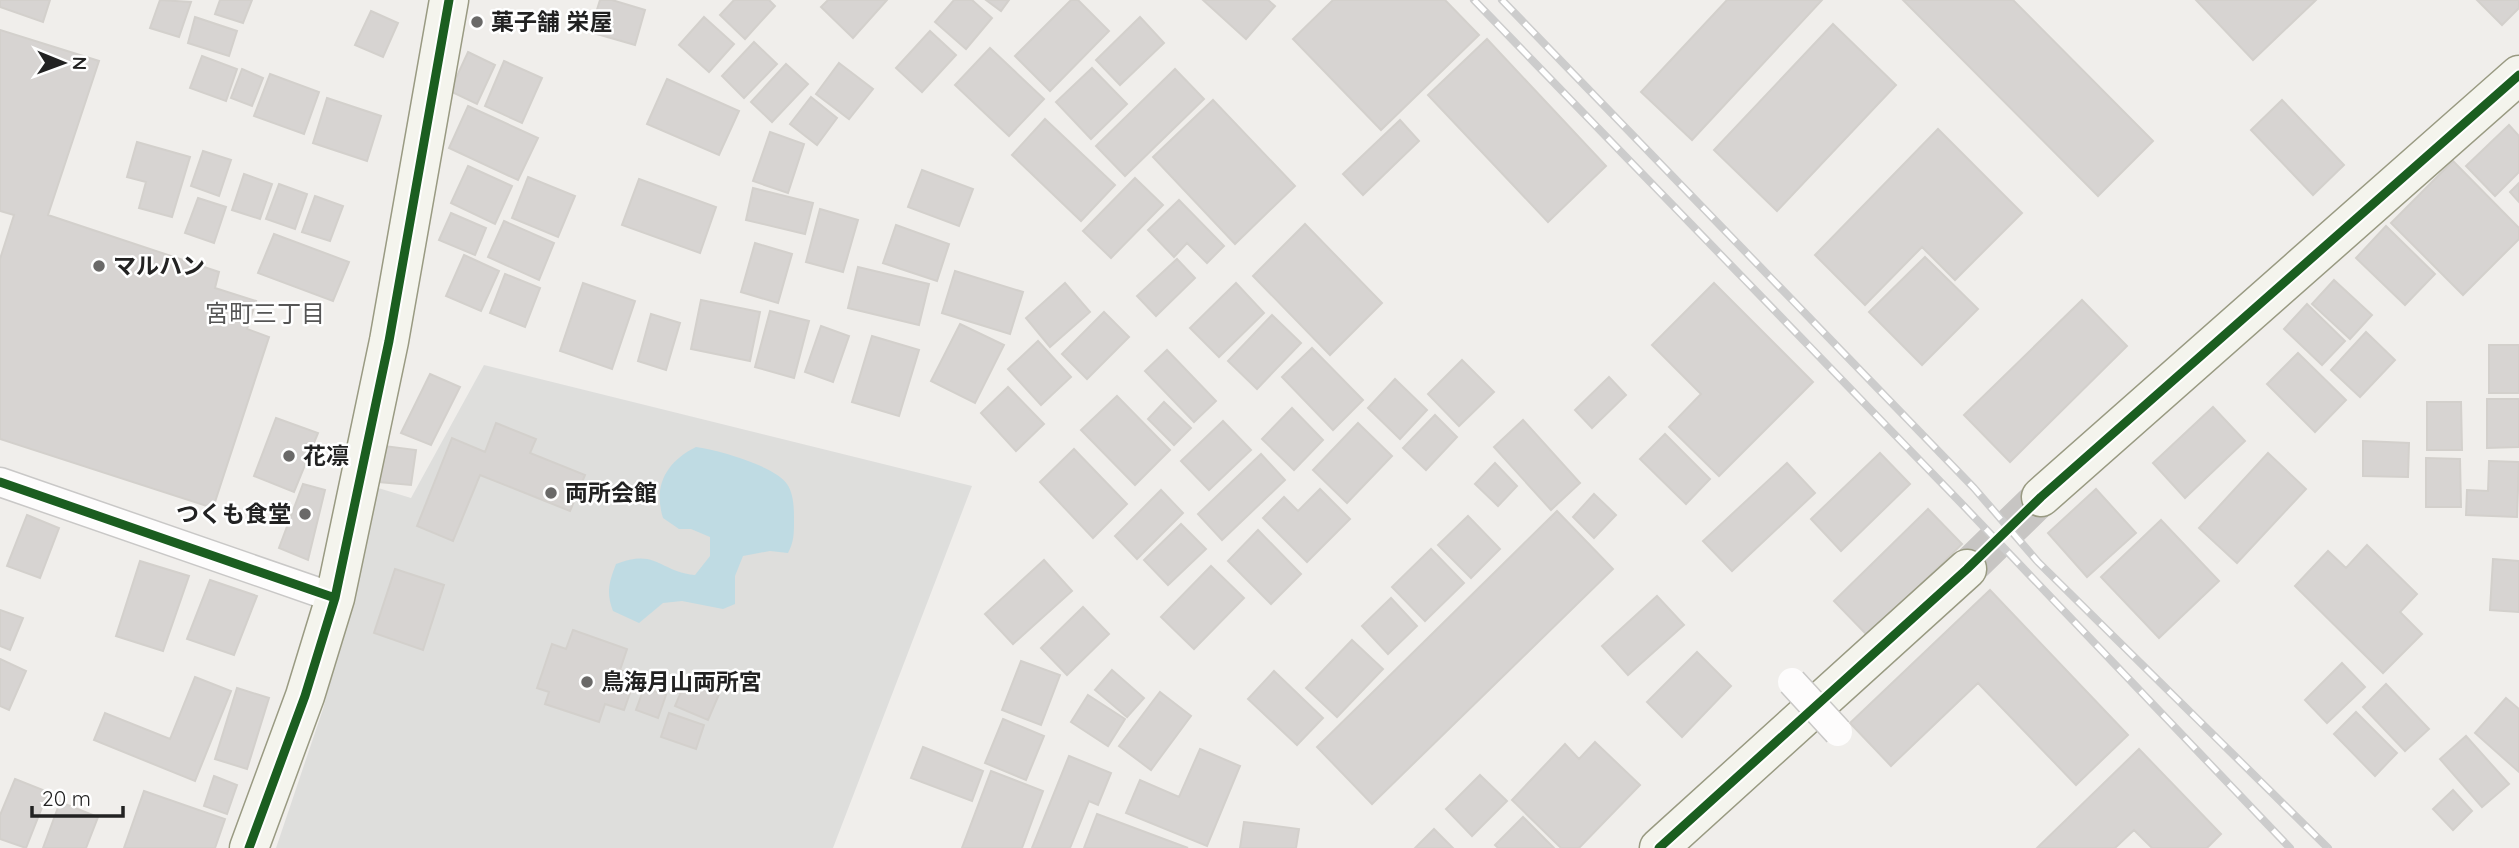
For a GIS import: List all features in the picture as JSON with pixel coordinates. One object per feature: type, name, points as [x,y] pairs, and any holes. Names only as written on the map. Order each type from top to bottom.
[{"type":"street","points":[[249,848],[305,695],[335,598],[389,341],[449,0]]},
{"type":"street","points":[[2041,497],[2519,75]]},
{"type":"street","points":[[0,482],[335,598]]},
{"type":"street","points":[[1659,848],[1967,569]]},
{"type":"street","points":[[1792,682],[1838,732]]},
{"type":"shaded area","points":[[484,365],[972,486],[833,848],[276,848],[323,709],[347,617],[375,487],[411,498]]},
{"type":"water","points":[[696,447],[745,460],[781,477],[789,488],[793,502],[794,530],[791,545],[788,553],[770,551],[743,556],[735,576],[735,604],[723,609],[682,601],[663,603],[639,623],[613,611],[609,587],[616,564],[640,558],[649,559],[695,575],[710,556],[710,537],[691,529],[679,529],[663,518],[660,506],[664,476],[677,460]]},
{"type":"building","points":[[0,0],[50,0],[43,22],[0,7]]},
{"type":"building","points":[[160,0],[191,2],[179,37],[150,28]]},
{"type":"building","points":[[220,0],[252,0],[243,23],[215,14]]},
{"type":"building","points":[[600,0],[612,0],[645,10],[635,45],[590,32]]},
{"type":"building","points":[[734,0],[769,0],[775,6],[745,39],[720,15]]},
{"type":"building","points":[[828,0],[887,0],[853,38],[821,7]]},
{"type":"building","points":[[954,0],[972,0],[992,18],[966,49],[935,22]]},
{"type":"building","points":[[986,0],[1009,0],[1001,11]]},
{"type":"building","points":[[1071,0],[1078,0],[1109,31],[1050,91],[1015,56]]},
{"type":"building","points":[[1203,0],[1268,0],[1275,6],[1246,39]]},
{"type":"building","points":[[1333,0],[1445,0],[1479,35],[1381,130],[1293,39]]},
{"type":"building","points":[[1727,0],[1822,0],[1692,140],[1641,92]]},
{"type":"building","points":[[1903,0],[2013,0],[2153,141],[2098,196]]},
{"type":"building","points":[[2196,0],[2316,0],[2253,60]]},
{"type":"building","points":[[2477,0],[2519,0],[2519,8],[2502,25]]},
{"type":"building","points":[[371,11],[398,23],[383,57],[355,45]]},
{"type":"building","points":[[195,17],[237,31],[229,56],[188,43]]},
{"type":"building","points":[[704,17],[734,44],[709,72],[679,45]]},
{"type":"building","points":[[1140,17],[1164,43],[1120,85],[1096,60]]},
{"type":"building","points":[[1833,24],[1896,85],[1777,211],[1714,150]]},
{"type":"building","name":"マルハン","points":[[0,30],[99,61],[48,215],[219,272],[215,288],[256,301],[247,329],[269,337],[213,508],[0,439],[0,259],[14,215],[0,211]]},
{"type":"building","points":[[930,31],[956,55],[922,92],[896,68]]},
{"type":"building","points":[[1487,39],[1606,166],[1548,222],[1428,95]]},
{"type":"building","points":[[754,42],[777,64],[744,98],[722,76]]},
{"type":"building","points":[[990,48],[1044,99],[1009,136],[955,85]]},
{"type":"building","points":[[468,52],[495,65],[477,104],[450,91]]},
{"type":"building","points":[[202,56],[237,69],[226,101],[190,88]]},
{"type":"building","points":[[504,61],[542,78],[522,123],[485,106]]},
{"type":"building","points":[[839,63],[873,89],[849,119],[816,94]]},
{"type":"building","points":[[786,64],[808,84],[772,122],[751,102]]},
{"type":"building","points":[[1092,68],[1127,104],[1091,139],[1056,102]]},
{"type":"building","points":[[242,69],[263,78],[252,106],[231,98]]},
{"type":"building","points":[[1175,69],[1204,99],[1125,176],[1096,146]]},
{"type":"building","points":[[270,74],[319,92],[304,134],[254,116]]},
{"type":"building","points":[[667,79],[739,111],[719,155],[647,124]]},
{"type":"building","points":[[811,97],[837,118],[817,145],[790,124]]},
{"type":"building","points":[[327,98],[381,116],[367,161],[313,143]]},
{"type":"building","points":[[1213,100],[1295,186],[1235,244],[1153,157]]},
{"type":"building","points":[[2282,100],[2344,165],[2313,195],[2251,130]]},
{"type":"building","points":[[468,106],[538,138],[518,180],[449,148]]},
{"type":"building","points":[[1045,119],[1115,185],[1081,221],[1012,155]]},
{"type":"building","points":[[1400,120],[1419,141],[1363,195],[1343,174]]},
{"type":"building","points":[[2509,125],[2519,136],[2519,172],[2495,196],[2466,166]]},
{"type":"building","points":[[1938,129],[2022,213],[1955,280],[1922,247],[1865,305],[1815,255]]},
{"type":"building","points":[[770,132],[804,144],[788,193],[753,181]]},
{"type":"building","points":[[137,142],[190,157],[172,217],[139,208],[146,182],[127,177]]},
{"type":"building","points":[[203,151],[231,160],[219,196],[191,186]]},
{"type":"building","points":[[2453,161],[2519,228],[2519,239],[2463,295],[2391,223]]},
{"type":"building","points":[[468,166],[512,186],[495,224],[451,203]]},
{"type":"building","points":[[922,170],[973,189],[959,226],[908,207]]},
{"type":"building","points":[[244,174],[272,184],[260,219],[232,210]]},
{"type":"building","points":[[528,177],[575,196],[558,237],[512,218]]},
{"type":"building","points":[[1135,178],[1163,205],[1111,258],[1083,231]]},
{"type":"building","points":[[639,179],[716,207],[700,253],[622,225]]},
{"type":"building","points":[[2519,183],[2519,202],[2510,192]]},
{"type":"building","points":[[279,184],[307,194],[295,229],[266,219]]},
{"type":"building","points":[[753,188],[813,203],[805,234],[746,220]]},
{"type":"building","points":[[315,196],[343,206],[330,241],[302,232]]},
{"type":"building","points":[[198,198],[226,207],[214,243],[185,233]]},
{"type":"building","points":[[1179,200],[1224,246],[1207,263],[1187,243],[1174,257],[1148,230]]},
{"type":"building","points":[[820,209],[858,220],[843,272],[806,262]]},
{"type":"building","points":[[451,213],[486,228],[475,255],[439,240]]},
{"type":"building","points":[[504,221],[554,243],[539,280],[488,257]]},
{"type":"building","points":[[1305,224],[1382,303],[1330,355],[1253,276]]},
{"type":"building","points":[[896,225],[949,244],[937,281],[883,263]]},
{"type":"building","points":[[2386,226],[2435,274],[2405,305],[2356,258]]},
{"type":"building","points":[[274,234],[349,262],[333,301],[258,273]]},
{"type":"building","points":[[755,243],[792,254],[778,303],[741,292]]},
{"type":"building","points":[[464,255],[499,271],[481,311],[446,296]]},
{"type":"building","points":[[1925,257],[1978,309],[1922,365],[1869,312]]},
{"type":"building","points":[[1177,259],[1195,278],[1156,316],[1137,296]]},
{"type":"building","points":[[858,267],[929,284],[919,325],[848,308]]},
{"type":"building","points":[[955,271],[1023,292],[1010,334],[942,313]]},
{"type":"building","points":[[505,274],[540,288],[525,327],[490,313]]},
{"type":"building","points":[[2334,280],[2372,315],[2350,339],[2312,304]]},
{"type":"building","points":[[583,283],[635,301],[612,369],[560,351]]},
{"type":"building","points":[[1065,283],[1090,312],[1050,347],[1026,318]]},
{"type":"building","points":[[1236,283],[1264,313],[1219,357],[1190,328]]},
{"type":"building","points":[[1714,283],[1813,382],[1719,476],[1669,427],[1701,394],[1652,345]]},
{"type":"building","points":[[701,300],[760,312],[750,361],[691,349]]},
{"type":"building","points":[[2082,300],[2127,346],[2010,462],[1964,415]]},
{"type":"building","points":[[2307,304],[2345,341],[2322,365],[2284,329]]},
{"type":"building","points":[[770,311],[809,321],[794,378],[755,367]]},
{"type":"building","points":[[1104,312],[1129,337],[1087,379],[1062,354]]},
{"type":"building","points":[[651,314],[680,323],[666,370],[638,361]]},
{"type":"building","points":[[1272,315],[1301,343],[1257,389],[1228,361]]},
{"type":"building","points":[[960,324],[1004,345],[975,403],[931,381]]},
{"type":"building","points":[[821,326],[849,336],[833,382],[805,372]]},
{"type":"building","points":[[2366,332],[2395,360],[2360,397],[2331,370]]},
{"type":"building","points":[[872,336],[919,350],[899,416],[852,402]]},
{"type":"building","points":[[1038,341],[1071,377],[1041,405],[1008,369]]},
{"type":"building","points":[[2489,345],[2519,345],[2519,393],[2489,393]]},
{"type":"building","points":[[1312,348],[1363,400],[1333,430],[1282,377]]},
{"type":"building","points":[[1167,350],[1216,401],[1194,422],[1145,371]]},
{"type":"building","points":[[2298,353],[2346,400],[2315,432],[2267,384]]},
{"type":"building","points":[[1462,360],[1494,392],[1459,426],[1428,394]]},
{"type":"building","points":[[430,374],[460,387],[431,445],[401,433]]},
{"type":"building","points":[[1609,377],[1626,395],[1592,428],[1575,410]]},
{"type":"building","points":[[1395,379],[1427,410],[1400,439],[1368,408]]},
{"type":"building","points":[[1008,387],[1044,424],[1016,451],[981,413]]},
{"type":"building","points":[[1117,396],[1170,450],[1135,485],[1081,430]]},
{"type":"building","points":[[2487,399],[2519,399],[2519,447],[2487,448]]},
{"type":"building","points":[[1164,402],[1191,428],[1174,445],[1148,419]]},
{"type":"building","points":[[2427,402],[2461,402],[2462,450],[2427,450]]},
{"type":"building","points":[[2213,407],[2245,441],[2185,498],[2153,463]]},
{"type":"building","points":[[1292,408],[1323,440],[1294,470],[1262,439]]},
{"type":"building","points":[[1435,415],[1457,437],[1426,470],[1403,448]]},
{"type":"building","points":[[276,418],[318,433],[294,492],[254,476]]},
{"type":"building","points":[[1523,420],[1580,483],[1551,510],[1494,447]]},
{"type":"building","points":[[1223,421],[1251,450],[1209,490],[1181,461]]},
{"type":"building","name":"両所会館","points":[[496,423],[536,439],[530,453],[585,475],[570,511],[480,475],[453,541],[417,526],[452,438],[485,452]]},
{"type":"building","points":[[1358,423],[1392,456],[1347,503],[1313,470]]},
{"type":"building","points":[[1665,434],[1710,479],[1686,504],[1640,459]]},
{"type":"building","points":[[2363,441],[2409,443],[2408,477],[2363,476]]},
{"type":"building","points":[[384,446],[416,450],[411,485],[379,482]]},
{"type":"building","points":[[1074,449],[1127,504],[1093,538],[1040,482]]},
{"type":"building","points":[[1880,453],[1910,484],[1841,551],[1811,519]]},
{"type":"building","points":[[2268,453],[2306,489],[2237,563],[2199,528]]},
{"type":"building","points":[[1261,454],[1285,480],[1222,540],[1198,514]]},
{"type":"building","points":[[2426,458],[2460,459],[2461,507],[2426,507]]},
{"type":"building","points":[[2489,461],[2519,462],[2517,517],[2466,515],[2467,490],[2488,491]]},
{"type":"building","points":[[1495,463],[1517,486],[1498,506],[1475,484]]},
{"type":"building","points":[[1787,463],[1815,493],[1732,571],[1703,541]]},
{"type":"building","points":[[303,484],[325,490],[308,560],[279,548]]},
{"type":"building","points":[[1320,489],[1350,519],[1307,562],[1263,518],[1284,497],[1298,511]]},
{"type":"building","points":[[2096,489],[2136,533],[2087,577],[2048,533]]},
{"type":"building","points":[[1161,490],[1183,513],[1137,559],[1115,536]]},
{"type":"building","points":[[1594,494],[1616,515],[1594,538],[1573,517]]},
{"type":"building","points":[[1928,509],[1962,544],[1868,636],[1834,601]]},
{"type":"building","points":[[1557,511],[1613,569],[1372,804],[1317,747]]},
{"type":"building","points":[[27,515],[59,528],[40,578],[7,566]]},
{"type":"building","points":[[1468,516],[1500,549],[1471,578],[1438,545]]},
{"type":"building","points":[[2161,520],[2219,581],[2159,638],[2101,577]]},
{"type":"building","points":[[1181,524],[1206,549],[1168,585],[1144,560]]},
{"type":"building","points":[[1258,530],[1301,574],[1271,604],[1228,561]]},
{"type":"building","points":[[2367,545],[2417,594],[2400,612],[2422,634],[2383,673],[2295,586],[2328,551],[2346,568]]},
{"type":"building","points":[[1431,549],[1464,583],[1425,621],[1392,587]]},
{"type":"building","points":[[2493,559],[2519,561],[2519,612],[2490,610]]},
{"type":"building","points":[[1044,560],[1072,591],[1013,644],[985,614]]},
{"type":"building","points":[[140,561],[189,576],[163,651],[116,636]]},
{"type":"building","points":[[1211,566],[1244,598],[1194,649],[1161,617]]},
{"type":"building","points":[[395,569],[444,585],[423,650],[374,633]]},
{"type":"building","points":[[210,580],[257,596],[234,655],[187,639]]},
{"type":"building","points":[[1990,590],[2128,735],[2076,785],[1978,683],[1891,766],[1850,723]]},
{"type":"building","points":[[1657,596],[1684,625],[1628,675],[1602,646]]},
{"type":"building","points":[[1391,598],[1417,626],[1388,654],[1362,626]]},
{"type":"building","points":[[1083,607],[1109,634],[1067,675],[1041,648]]},
{"type":"building","points":[[0,610],[23,618],[10,650],[0,646]]},
{"type":"building","name":"鳥海月山両所宮","points":[[573,630],[627,649],[620,670],[636,676],[624,710],[605,704],[599,722],[545,704],[549,692],[537,688],[552,644],[566,649]]},
{"type":"building","points":[[1352,640],[1383,669],[1337,717],[1306,688]]},
{"type":"building","points":[[1697,652],[1731,686],[1682,737],[1647,702]]},
{"type":"building","points":[[0,659],[26,671],[9,710],[0,706]]},
{"type":"building","points":[[1021,661],[1060,675],[1041,725],[1002,710]]},
{"type":"building","points":[[2342,663],[2365,687],[2327,723],[2305,700]]},
{"type":"building","points":[[1112,670],[1144,698],[1127,717],[1095,690]]},
{"type":"building","points":[[1274,671],[1323,718],[1297,745],[1248,699]]},
{"type":"building","points":[[195,677],[231,691],[195,781],[94,740],[105,713],[170,739]]},
{"type":"building","points":[[687,678],[720,692],[708,720],[675,706]]},
{"type":"building","points":[[2386,684],[2429,729],[2405,751],[2363,707]]},
{"type":"building","points":[[237,688],[269,698],[247,769],[215,759]]},
{"type":"building","points":[[644,688],[666,695],[658,718],[636,710]]},
{"type":"building","points":[[1160,692],[1191,716],[1151,770],[1119,746]]},
{"type":"building","points":[[1088,695],[1125,719],[1108,746],[1071,722]]},
{"type":"building","points":[[2506,698],[2519,709],[2519,772],[2475,733]]},
{"type":"building","points":[[2356,712],[2397,753],[2375,776],[2334,734]]},
{"type":"building","points":[[669,713],[704,725],[696,749],[661,737]]},
{"type":"building","points":[[1003,719],[1044,736],[1026,780],[985,763]]},
{"type":"building","points":[[2466,736],[2509,784],[2482,807],[2440,759]]},
{"type":"building","points":[[1595,742],[1640,785],[1579,848],[1561,848],[1512,800],[1565,744],[1579,759]]},
{"type":"building","points":[[923,747],[983,771],[972,801],[911,778]]},
{"type":"building","points":[[1200,749],[1240,766],[1207,846],[1126,813],[1140,780],[1179,797]]},
{"type":"building","points":[[2139,749],[2221,834],[2207,848],[2152,848],[2134,830],[2115,848],[2037,848]]},
{"type":"building","points":[[1069,756],[1111,773],[1098,805],[1089,801],[1070,848],[1032,848]]},
{"type":"building","points":[[991,771],[1043,791],[1022,848],[962,848]]},
{"type":"building","points":[[1480,775],[1507,801],[1472,836],[1446,809]]},
{"type":"building","points":[[214,776],[237,785],[227,814],[204,806]]},
{"type":"building","points":[[15,779],[48,792],[26,848],[0,839],[0,815]]},
{"type":"building","points":[[2453,790],[2472,811],[2453,830],[2433,809]]},
{"type":"building","points":[[144,791],[225,819],[215,848],[124,848]]},
{"type":"building","points":[[60,802],[98,817],[86,848],[43,848]]},
{"type":"building","points":[[1097,814],[1188,848],[1084,848]]},
{"type":"building","points":[[1523,817],[1554,848],[1498,848],[1495,845]]},
{"type":"building","points":[[1244,822],[1299,829],[1296,848],[1240,848]]},
{"type":"building","points":[[1434,829],[1453,848],[1415,848]]},
{"type":"tunnel","points":[[1967,569],[2041,497]]},
{"type":"railway","points":[[1474,0],[1960,502],[2290,848]]},
{"type":"railway","points":[[1502,0],[1974,488],[2038,562],[2328,848]]},
{"type":"cycle path","points":[[249,848],[305,696],[335,598],[389,341],[449,0]]},
{"type":"cycle path","points":[[1659,848],[1967,569],[2041,497],[2519,75]]},
{"type":"cycle path","points":[[0,482],[335,598]]},
{"type":"place","name":"菓子舗 栄屋","points":[[477,22]]},
{"type":"place","name":"マルハン","points":[[99,266]]},
{"type":"place","name":"花凛","points":[[289,456]]},
{"type":"place","name":"両所会館","points":[[551,493]]},
{"type":"place","name":"つくも食堂","points":[[305,514]]},
{"type":"place","name":"鳥海月山両所宮","points":[[587,682]]},
{"type":"district","name":"宮町三丁目","points":[[265,314]]}]
